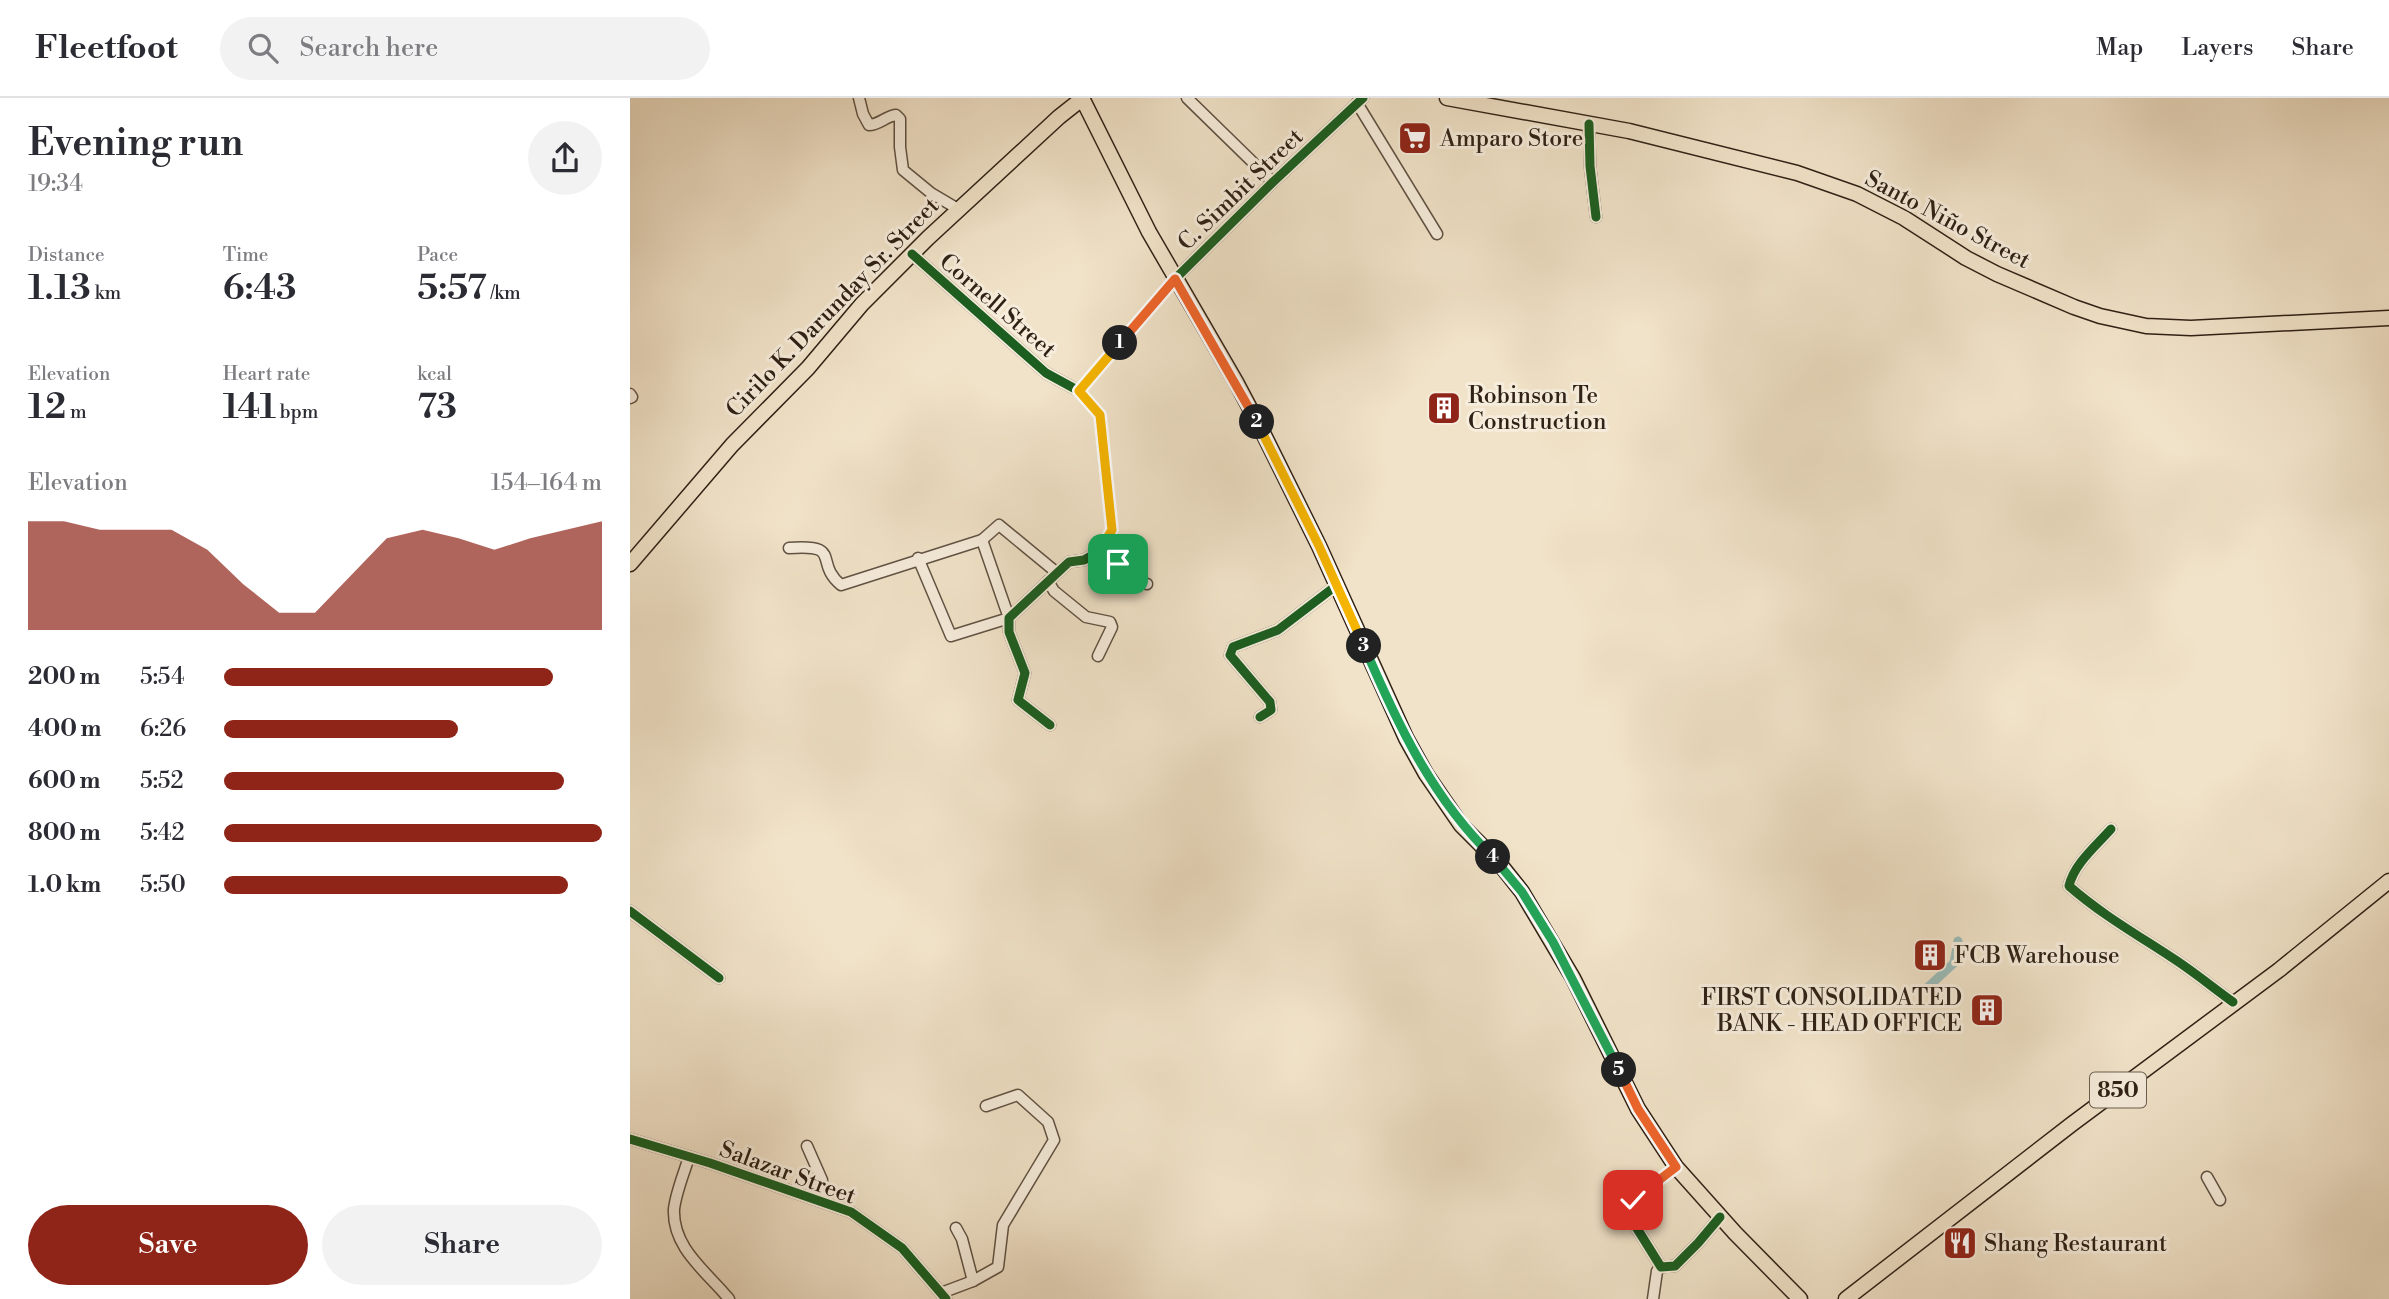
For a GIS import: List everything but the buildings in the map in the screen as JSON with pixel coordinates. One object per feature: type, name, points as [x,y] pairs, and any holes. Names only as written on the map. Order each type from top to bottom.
[{"type":"main road","name":"Cirilo K. Darunday Sr. Street","points":[[630,564],[748,426],[808,368],[862,304],[958,209],[1082,98]]},
{"type":"main road","points":[[1082,98],[1175,279],[1247,403],[1337,585],[1415,756],[1461,825],[1499,863],[1522,892],[1573,978],[1638,1109],[1676,1167],[1720,1217],[1800,1299]]},
{"type":"main road","name":"Santo Niño Street","points":[[1447,98],[1642,134],[1797,173],[1857,194],[1904,218],[1966,258],[1997,274],[2100,316],[2146,326],[2191,328],[2389,318]]},
{"type":"main road","name":"850","points":[[1846,1299],[2233,1002],[2279,970],[2389,881]]},
{"type":"street","points":[[859,98],[869,125],[875,125],[889,116],[896,115],[900,119],[903,170],[931,193],[958,209]]},
{"type":"street","points":[[1187,98],[1273,182]]},
{"type":"street","points":[[1360,101],[1437,234]]},
{"type":"street","name":"C. Simbit Street","points":[[1175,279],[1360,101]]},
{"type":"street","points":[[1589,124],[1590,166],[1596,217]]},
{"type":"street","name":"Cornell Street","points":[[912,254],[1046,373],[1079,391]]},
{"type":"street","points":[[918,558],[951,636],[1009,618],[1069,562],[1084,560],[1100,551],[1112,530],[1100,415],[1079,391],[1175,279]]},
{"type":"street","points":[[789,548],[815,546],[822,551],[841,584],[982,540],[999,525],[1052,577],[1054,590],[1086,617],[1110,622],[1112,627],[1098,656]]},
{"type":"street","points":[[982,540],[1009,618],[1009,632],[1025,674],[1018,700],[1049,725]]},
{"type":"street","points":[[1105,541],[1118,564],[1134,580],[1147,584]]},
{"type":"street","points":[[1260,717],[1271,710],[1270,702],[1230,655],[1233,646],[1278,629],[1337,585]]},
{"type":"street","points":[[2112,829],[2081,863],[2071,877],[2069,886],[2092,907],[2172,958],[2233,1002]]},
{"type":"street","points":[[630,911],[719,978]]},
{"type":"street","points":[[943,1296],[999,1267],[1003,1224],[1054,1140],[1048,1122],[1018,1095],[986,1106]]},
{"type":"street","name":"Salazar Street","points":[[630,1139],[818,1199],[850,1212],[902,1248],[943,1296]]},
{"type":"street","points":[[807,1146],[822,1180],[818,1199]]},
{"type":"street","points":[[689,1157],[674,1207],[674,1226],[689,1256],[729,1299]]},
{"type":"street","points":[[1661,1267],[1628,1214],[1633,1200],[1676,1167]]},
{"type":"street","points":[[2207,1177],[2220,1200]]},
{"type":"street","points":[[1653,1299],[1657,1271],[1661,1267],[1675,1266],[1720,1217]]},
{"type":"street","points":[[956,1228],[962,1239],[973,1281]]},
{"type":"waterway","points":[[1927,988],[1954,963],[1958,941]]},
{"type":"cycle path","points":[[1079,391],[1175,279],[1363,98]]},
{"type":"cycle path","points":[[1589,124],[1590,166],[1596,217]]},
{"type":"cycle path","points":[[912,254],[1046,373],[1079,391],[1100,415],[1112,530],[1100,551],[1084,560],[1069,562],[1009,618],[1009,632],[1025,673],[1018,700],[1050,725]]},
{"type":"cycle path","points":[[1260,717],[1271,710],[1270,702],[1230,655],[1233,647],[1278,630],[1337,585]]},
{"type":"cycle path","points":[[2111,829],[2081,863],[2069,886],[2106,915],[2179,962],[2233,1002]]},
{"type":"cycle path","points":[[630,911],[719,978]]},
{"type":"cycle path","points":[[630,1139],[710,1163],[851,1212],[902,1248],[946,1299]]},
{"type":"cycle path","points":[[1676,1167],[1633,1200],[1628,1214],[1661,1267],[1675,1266],[1720,1217]]},
{"type":"place","name":"Amparo Store","points":[[1415,138]]},
{"type":"place","name":"Robinson Te Construction","points":[[1444,408]]},
{"type":"place","name":"FCB Warehouse","points":[[1930,955]]},
{"type":"place","name":"FIRST CONSOLIDATED BANK - HEAD OFFICE","points":[[1987,1010]]},
{"type":"place","name":"Shang Restaurant","points":[[1960,1243]]},
{"type":"route","points":[[1118,564],[1105,541],[1112,530],[1100,415],[1079,391],[1175,279],[1264,435],[1319,546],[1415,756],[1461,825],[1499,863],[1522,892],[1573,978],[1638,1109],[1676,1167],[1633,1200]]}]
